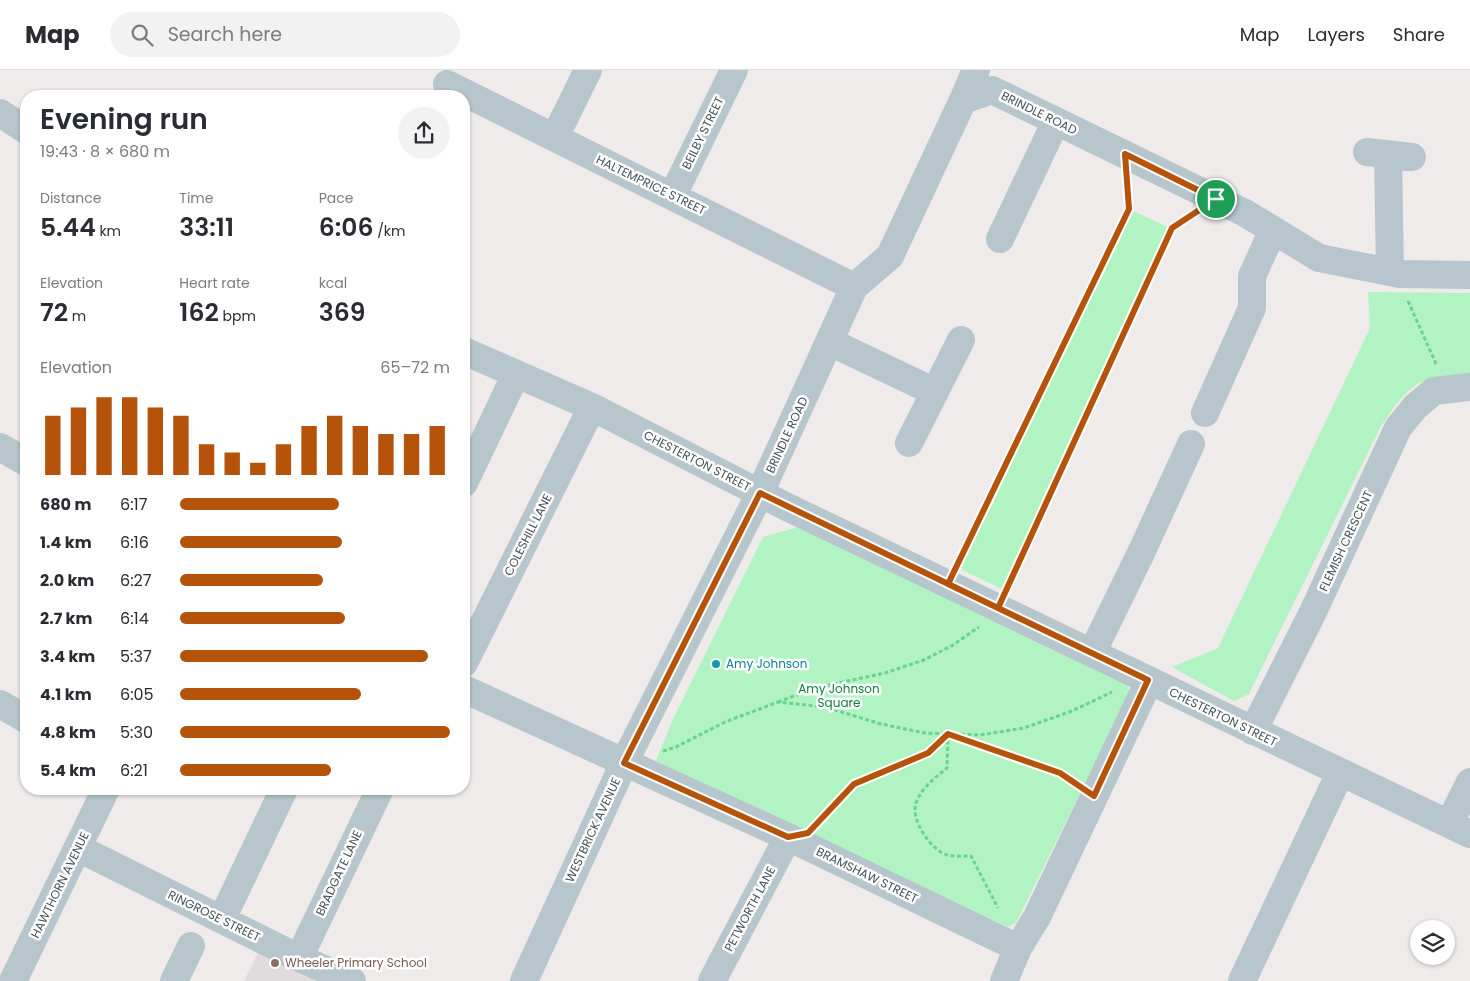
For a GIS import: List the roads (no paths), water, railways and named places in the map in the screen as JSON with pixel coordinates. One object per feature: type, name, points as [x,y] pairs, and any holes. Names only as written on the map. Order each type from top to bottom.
[{"type":"street","points":[[555,138],[588,70]]},
{"type":"street","name":"BEILBY STREET","points":[[673,196],[734,70]]},
{"type":"street","points":[[963,100],[976,70]]},
{"type":"street","name":"HALTEMPRICE STREET","points":[[447,83],[461,90]]},
{"type":"street","name":"BRINDLE ROAD","points":[[760,493],[854,287],[890,256],[963,100],[992,90],[1245,213],[1319,258],[1395,273],[1470,275]]},
{"type":"street","name":"HALTEMPRICE STREET","points":[[470,95],[854,287]]},
{"type":"street","points":[[0,113],[20,126]]},
{"type":"street","points":[[1000,239],[1056,121]]},
{"type":"street","points":[[1389,155],[1395,273]]},
{"type":"street","points":[[1204,413],[1252,308],[1252,276],[1273,230]]},
{"type":"street","points":[[909,443],[961,340]]},
{"type":"street","points":[[830,342],[935,392]]},
{"type":"street","name":"CHESTERTON STREET","points":[[470,354],[592,407],[760,493],[1460,829]]},
{"type":"street","points":[[470,470],[516,374]]},
{"type":"street","name":"FLEMISH CRESCENT","points":[[1253,731],[1313,612],[1398,428],[1415,407],[1434,391],[1458,388]]},
{"type":"street","name":"COLESHILL LANE","points":[[470,651],[592,407]]},
{"type":"street","points":[[1092,653],[1191,444]]},
{"type":"street","points":[[0,447],[20,459]]},
{"type":"street","name":"WESTBRICK AVENUE","points":[[524,981],[624,763],[760,493]]},
{"type":"street","points":[[1004,981],[1018,948],[1037,917],[1148,680]]},
{"type":"street","name":"BRAMSHAW STREET","points":[[470,693],[788,837],[1018,948]]},
{"type":"street","points":[[0,704],[20,716]]},
{"type":"street","points":[[1242,981],[1340,773]]},
{"type":"street","points":[[1460,829],[1470,782]]},
{"type":"street","name":"HAWTHORN AVENUE","points":[[9,976],[78,848],[103,795]]},
{"type":"street","points":[[222,919],[281,795]]},
{"type":"street","name":"BRADGATE LANE","points":[[299,958],[377,795]]},
{"type":"street","name":"PETWORTH LANE","points":[[712,981],[788,837]]},
{"type":"street","name":"RINGROSE STREET","points":[[78,848],[299,958],[352,981]]},
{"type":"street","points":[[174,981],[191,946]]},
{"type":"place","name":"Amy Johnson","points":[[716,664]]},
{"type":"place","name":"Wheeler Primary School","points":[[275,963]]},
{"type":"park label","name":"Amy Johnson Square","points":[[839,696]]}]
